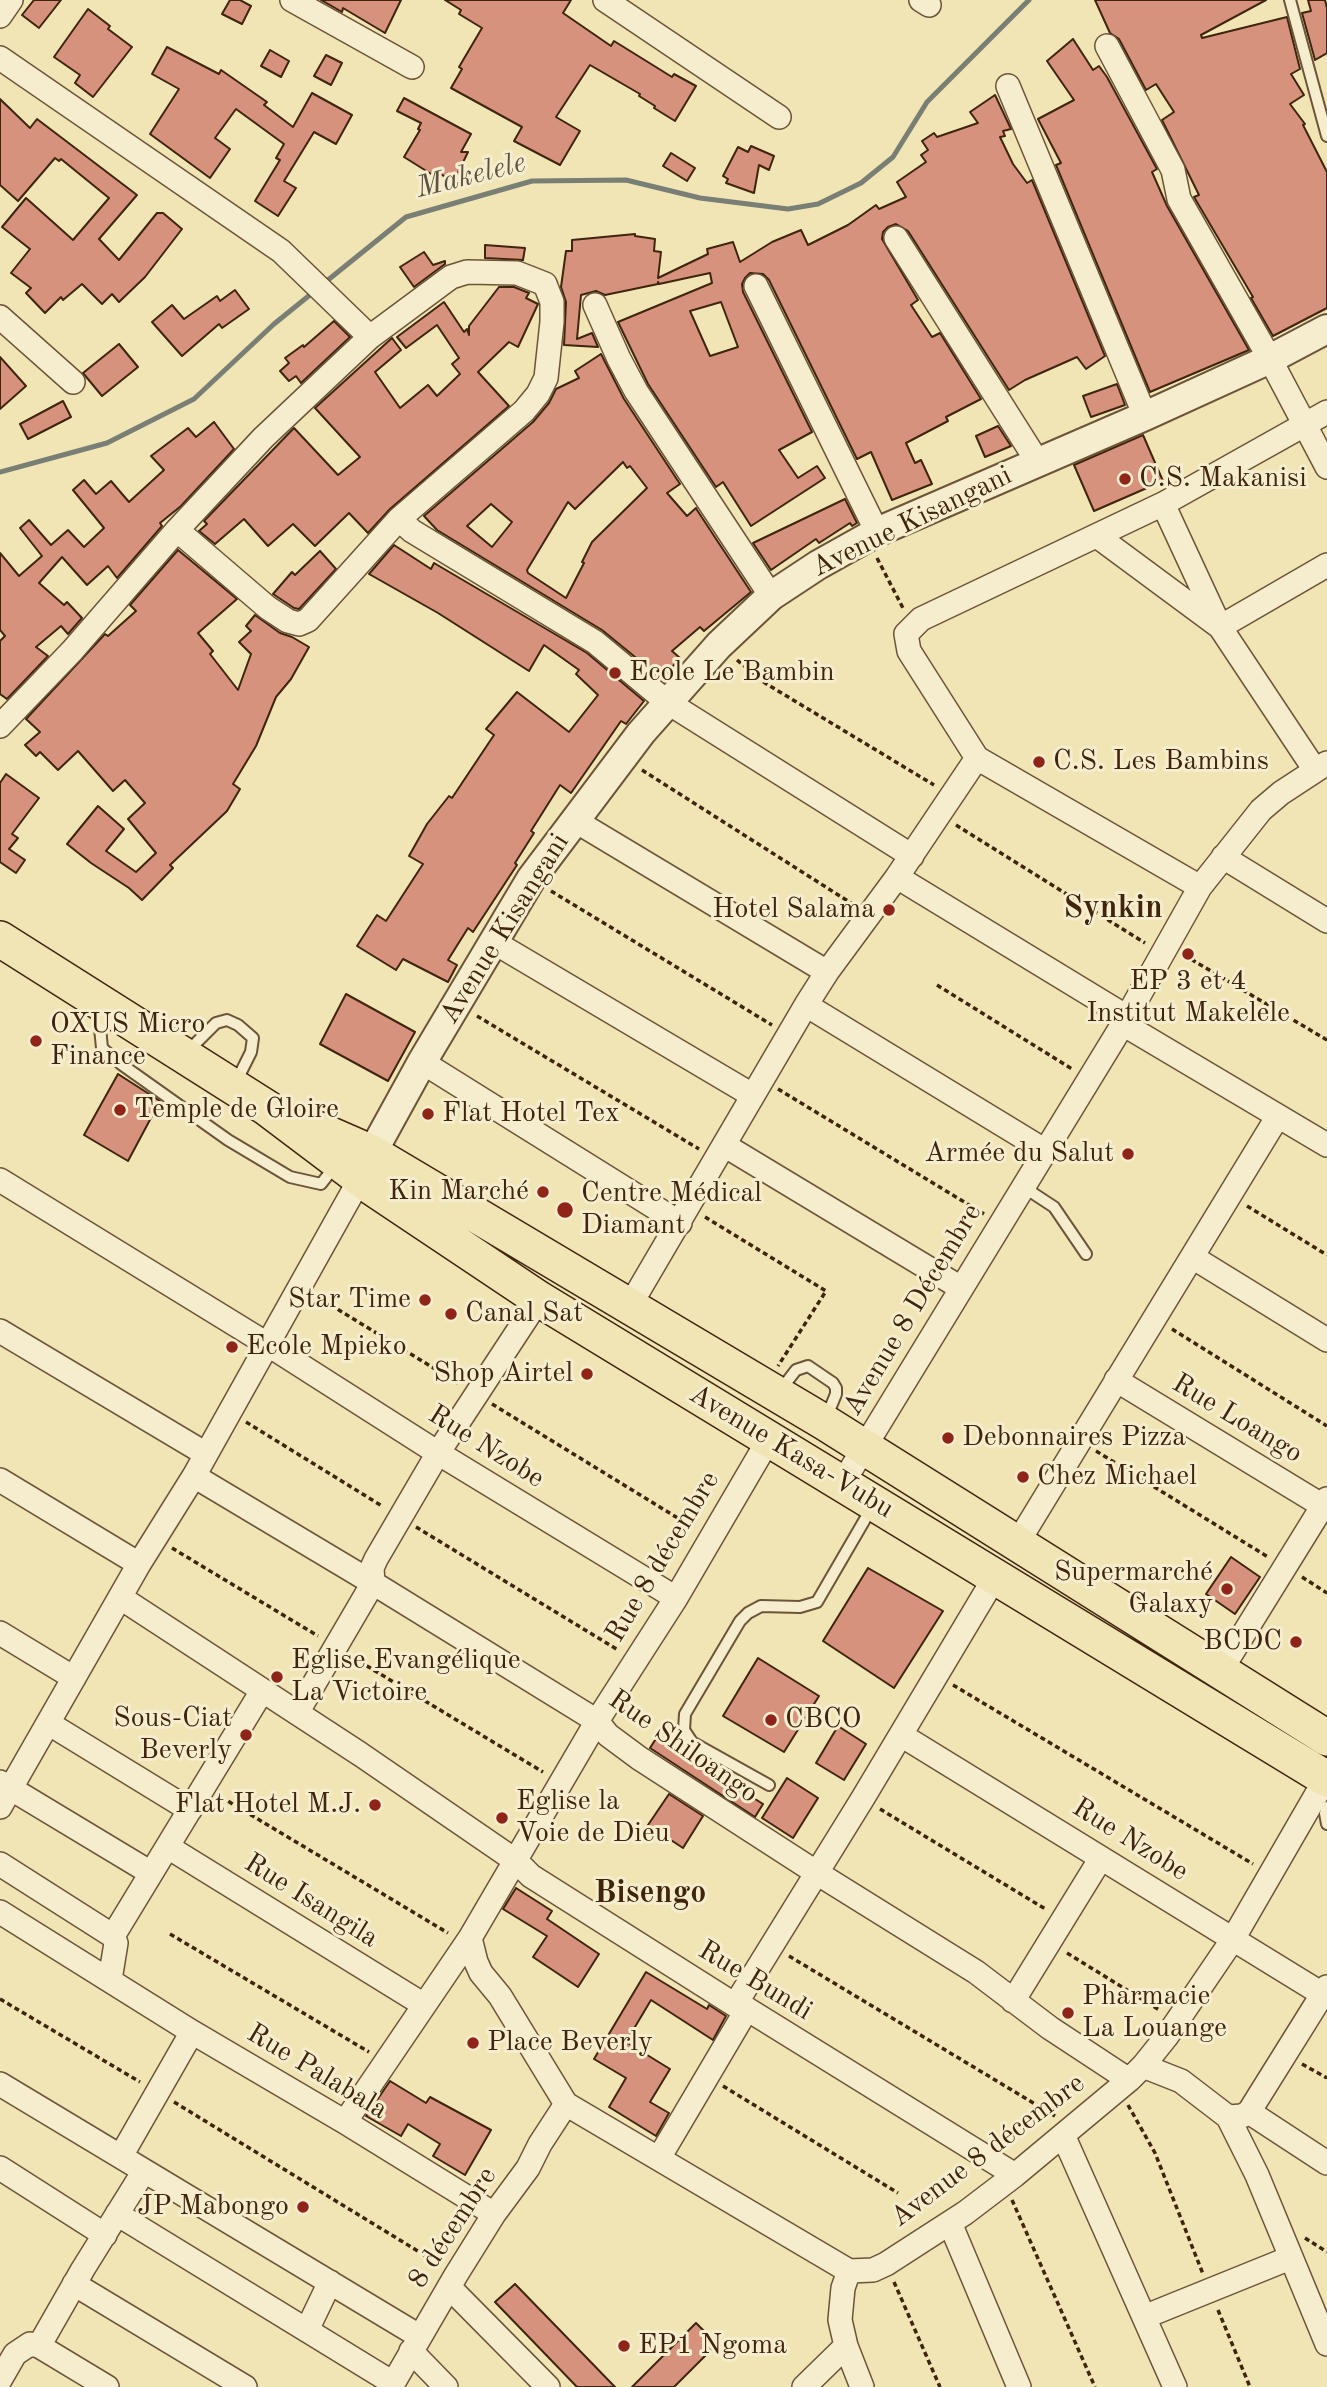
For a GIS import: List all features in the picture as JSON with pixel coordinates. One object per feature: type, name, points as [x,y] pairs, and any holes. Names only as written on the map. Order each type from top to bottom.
[{"type":"main road","name":"Avenue Kasa-Vubu","points":[[1,940],[357,1165],[539,1299],[995,1577],[1327,1788]]},
{"type":"main road","name":"Avenue Kasa-Vubu","points":[[357,1165],[629,1307],[771,1390],[1018,1542],[1327,1738]]},
{"type":"street","points":[[0,16],[12,0]]},
{"type":"street","points":[[292,0],[412,67]]},
{"type":"street","points":[[606,0],[779,117]]},
{"type":"street","points":[[1107,46],[1173,170],[1179,199],[1270,359],[1327,467]]},
{"type":"street","points":[[0,58],[281,251],[370,337]]},
{"type":"street","points":[[1008,86],[1145,416]]},
{"type":"street","points":[[896,238],[1037,461]]},
{"type":"street","points":[[0,726],[72,651],[177,530],[263,438],[370,337],[451,277],[467,272],[517,273],[545,284],[550,292],[552,322],[546,378],[538,394],[524,411],[399,519],[308,620],[299,624],[288,621],[268,608],[177,530]]},
{"type":"street","points":[[756,286],[872,534]]},
{"type":"street","points":[[595,305],[618,359],[636,391],[771,596]]},
{"type":"street","points":[[0,317],[73,382]]},
{"type":"street","name":"Avenue Kisangani","points":[[357,1165],[531,879],[667,702],[719,645],[771,596],[872,534],[1145,416],[1270,359],[1327,329]]},
{"type":"street","points":[[1200,887],[977,758],[909,651],[906,634],[921,619],[1163,504],[1327,412]]},
{"type":"street","points":[[1163,504],[1220,627],[1321,766]]},
{"type":"street","points":[[399,519],[412,531],[595,642],[667,702],[912,856]]},
{"type":"street","points":[[1097,536],[1220,627]]},
{"type":"street","points":[[1220,627],[1327,565]]},
{"type":"street","points":[[629,1307],[806,1005],[912,856],[977,758]]},
{"type":"street","name":"Avenue 8 Décembre","points":[[842,1484],[1125,1020],[1200,887],[1261,810],[1321,766]]},
{"type":"street","points":[[574,820],[827,972]]},
{"type":"street","points":[[1223,857],[1327,921]]},
{"type":"street","points":[[897,877],[1327,1145]]},
{"type":"street","points":[[492,941],[757,1087]]},
{"type":"street","points":[[806,1005],[1044,1150]]},
{"type":"street","points":[[422,1062],[684,1215]]},
{"type":"street","points":[[1018,1542],[1194,1258],[1278,1116]]},
{"type":"street","points":[[720,1152],[961,1288]]},
{"type":"street","points":[[150,1872],[3,1792],[48,1723],[139,1564],[194,1476],[299,1286],[357,1165]]},
{"type":"street","name":"Rue Nzobe","points":[[0,1180],[676,1598]]},
{"type":"street","points":[[1194,1258],[1327,1340]]},
{"type":"street","points":[[297,1713],[373,1583],[372,1568],[400,1517],[438,1453],[539,1299]]},
{"type":"street","points":[[0,1331],[206,1454]]},
{"type":"street","name":"Rue Loango","points":[[1116,1380],[1326,1504]]},
{"type":"street","name":"Rue 8 décembre","points":[[345,2122],[468,1941],[597,1721],[676,1598],[769,1439]]},
{"type":"street","name":"Rue Shiloango","points":[[194,1476],[597,1721],[608,1735],[639,1758],[976,1972],[1013,2001],[1131,2078],[1181,2081],[1327,2162]]},
{"type":"street","points":[[0,1480],[139,1564]]},
{"type":"street","points":[[1220,1672],[1284,1566],[1326,1504]]},
{"type":"street","points":[[659,2158],[706,2075],[772,1946],[995,1577]]},
{"type":"street","name":"Rue Bundi","points":[[121,1598],[516,1861],[531,1876],[1009,2179]]},
{"type":"street","points":[[0,1633],[74,1678]]},
{"type":"street","points":[[113,1936],[262,1691]]},
{"type":"street","points":[[48,1723],[190,1810]]},
{"type":"street","name":"Rue Nzobe","points":[[901,1735],[1325,1993]]},
{"type":"street","name":"Avenue 8 décembre","points":[[849,2271],[873,2270],[886,2264],[950,2223],[1009,2179],[1131,2078],[1176,2021],[1233,1939],[1270,1874],[1327,1788]]},
{"type":"street","name":"Rue Isangila","points":[[168,1847],[424,2005]]},
{"type":"street","points":[[1013,2001],[1101,1858]]},
{"type":"street","points":[[0,1864],[113,1936],[116,1943],[110,1980]]},
{"type":"street","name":"Rue Palabala","points":[[0,1912],[192,2032],[494,2214]]},
{"type":"street","points":[[468,1941],[481,1973],[500,1996],[566,2104],[849,2271],[843,2288],[840,2320],[846,2346],[862,2387]]},
{"type":"street","points":[[1325,1993],[1284,2054],[1238,2114],[1257,2175],[1327,2344]]},
{"type":"street","points":[[121,2156],[192,2032]]},
{"type":"street","points":[[0,2084],[330,2282],[415,2344],[446,2387]]},
{"type":"street","name":"8 décembre","points":[[392,2385],[494,2214],[528,2168],[566,2104]]},
{"type":"street","points":[[1067,2130],[1175,2387]]},
{"type":"street","points":[[0,2168],[105,2235]]},
{"type":"street","points":[[39,2346],[144,2171]]},
{"type":"street","points":[[117,2214],[392,2385]]},
{"type":"street","points":[[950,2223],[1019,2387]]},
{"type":"street","points":[[1144,2317],[1290,2258]]},
{"type":"street","points":[[453,2281],[548,2387]]},
{"type":"street","points":[[307,2330],[330,2282]]},
{"type":"street","points":[[74,2284],[245,2387]]},
{"type":"street","points":[[0,2380],[15,2354],[30,2344],[39,2346],[107,2387]]},
{"type":"street","points":[[804,2387],[846,2346]]},
{"type":"lane","points":[[1290,0],[1327,136]]},
{"type":"lane","points":[[97,1002],[103,1048],[121,1064],[228,1140],[290,1177],[321,1184],[357,1165]]},
{"type":"lane","points":[[184,1055],[216,1023],[227,1020],[238,1025],[253,1038],[251,1052],[233,1087]]},
{"type":"lane","points":[[1022,1186],[1054,1207],[1086,1254]]},
{"type":"lane","points":[[769,1785],[692,1742],[684,1730],[685,1714],[748,1613],[761,1606],[800,1607],[817,1602],[875,1503]]},
{"type":"lane","points":[[1327,1788],[1327,1824]]},
{"type":"path","points":[[872,534],[912,626]]},
{"type":"path","points":[[719,645],[765,683],[945,806],[1165,949],[1327,1040]]},
{"type":"path","points":[[622,758],[869,915]]},
{"type":"path","points":[[531,879],[788,1035]]},
{"type":"path","points":[[937,985],[1088,1080]]},
{"type":"path","points":[[457,1004],[720,1152]]},
{"type":"path","points":[[757,1087],[1000,1224]]},
{"type":"path","points":[[1231,1196],[1327,1255]]},
{"type":"path","points":[[684,1215],[826,1291],[771,1390]]},
{"type":"path","points":[[299,1286],[710,1538]]},
{"type":"path","points":[[1155,1319],[1327,1426]]},
{"type":"path","points":[[230,1411],[635,1660]]},
{"type":"path","points":[[1079,1441],[1327,1593]]},
{"type":"path","points":[[155,1538],[561,1783]]},
{"type":"path","points":[[937,1675],[1270,1874]]},
{"type":"path","points":[[204,1787],[468,1941]]},
{"type":"path","points":[[863,1798],[1063,1919]]},
{"type":"path","points":[[170,1934],[386,2062]]},
{"type":"path","points":[[1050,1943],[1176,2021]]},
{"type":"path","points":[[772,1946],[1067,2130]]},
{"type":"path","points":[[0,2000],[158,2092],[453,2281]]},
{"type":"path","points":[[1284,2054],[1327,2078]]},
{"type":"path","points":[[706,2075],[898,2193]]},
{"type":"path","points":[[1131,2078],[1134,2118],[1155,2153],[1250,2387]]},
{"type":"path","points":[[1009,2179],[1095,2387]]},
{"type":"path","points":[[886,2264],[940,2387]]},
{"type":"building","points":[[34,0],[61,0],[39,28],[22,15]]},
{"type":"building","points":[[230,0],[240,0],[251,6],[242,24],[222,14]]},
{"type":"building","points":[[321,0],[401,0],[385,33],[343,8],[342,12]]},
{"type":"building","points":[[445,0],[571,0],[563,13],[611,46],[614,41],[672,77],[674,74],[696,86],[675,121],[654,108],[655,106],[639,96],[640,94],[590,65],[556,117],[580,131],[560,165],[514,141],[522,127],[451,88],[462,69],[459,67],[482,28],[459,14],[461,10]]},
{"type":"building","points":[[1095,0],[1266,0],[1201,35],[1202,38],[1287,17],[1300,69],[1291,74],[1304,95],[1290,104],[1305,124],[1303,125],[1327,172],[1327,308],[1273,336],[1194,197],[1199,195],[1162,120],[1174,112],[1156,84],[1146,90],[1119,39],[1110,33]]},
{"type":"building","points":[[1308,0],[1325,0],[1327,8],[1327,53],[1315,60],[1302,13],[1311,11]]},
{"type":"building","points":[[88,9],[132,47],[93,97],[75,83],[80,75],[54,57]]},
{"type":"building","points":[[1073,39],[1093,70],[1099,66],[1107,77],[1157,169],[1152,172],[1167,206],[1249,350],[1150,392],[1056,165],[1061,163],[1038,119],[1074,100],[1047,61]]},
{"type":"building","points":[[167,47],[219,74],[221,70],[267,102],[264,105],[293,127],[312,93],[352,115],[336,144],[314,132],[284,181],[296,188],[278,216],[255,201],[280,160],[276,158],[284,144],[236,109],[215,138],[230,149],[210,178],[150,134],[179,89],[152,74]]},
{"type":"building","points":[[270,50],[289,61],[281,77],[261,66]]},
{"type":"building","points":[[326,55],[342,63],[331,85],[314,76]]},
{"type":"building","points":[[995,95],[1011,129],[1003,131],[1005,136],[1000,137],[1013,164],[1027,183],[1032,180],[1105,356],[1086,369],[1077,357],[1009,390],[908,231],[896,224],[888,227],[883,232],[882,239],[918,300],[911,305],[932,337],[940,333],[981,399],[946,417],[948,421],[906,443],[915,463],[921,460],[932,484],[892,500],[871,452],[857,459],[769,280],[763,274],[750,273],[742,284],[743,292],[812,432],[779,450],[798,478],[817,466],[825,478],[751,526],[723,482],[716,487],[648,384],[618,322],[712,283],[710,273],[605,295],[596,291],[581,295],[577,339],[592,333],[598,347],[564,345],[566,302],[561,287],[566,251],[572,251],[572,240],[635,234],[655,239],[654,251],[661,252],[658,278],[708,254],[707,249],[733,242],[740,262],[772,242],[801,230],[808,245],[848,225],[876,205],[879,209],[906,197],[897,182],[926,162],[921,155],[928,150],[922,141],[934,133],[937,137],[978,123],[970,112]],"holes":[[[721,302],[738,347],[710,356],[690,311]]]},
{"type":"building","points":[[404,98],[471,134],[461,152],[468,152],[454,181],[438,173],[436,177],[404,157],[420,130],[418,129],[421,123],[397,111]]},
{"type":"building","points":[[0,99],[30,128],[37,119],[137,195],[99,239],[119,260],[157,213],[163,213],[182,229],[145,277],[119,302],[112,294],[102,304],[82,284],[63,300],[61,297],[45,313],[26,293],[31,288],[11,273],[30,249],[2,227],[26,198],[73,240],[109,198],[61,159],[59,161],[55,158],[18,201],[0,185]]},
{"type":"building","points":[[751,146],[774,156],[769,170],[759,165],[754,193],[726,183],[728,179],[723,176],[738,147],[748,152]]},
{"type":"building","points":[[671,153],[695,168],[687,181],[663,166]]},
{"type":"building","points":[[485,245],[525,248],[523,260],[485,258]]},
{"type":"building","points":[[424,252],[433,265],[445,261],[445,264],[414,287],[400,267]]},
{"type":"building","points":[[499,287],[514,287],[529,293],[526,298],[538,304],[518,347],[509,342],[478,372],[509,406],[390,509],[368,533],[349,513],[315,546],[293,524],[268,546],[244,519],[215,544],[199,531],[207,524],[204,521],[294,428],[338,475],[360,457],[315,408],[392,338],[401,350],[375,372],[400,408],[428,385],[437,396],[460,374],[452,364],[459,358],[437,325],[406,348],[397,337],[444,302],[464,332],[467,329],[469,335],[469,326]]},
{"type":"building","points":[[235,290],[249,309],[222,328],[219,324],[182,356],[152,322],[172,305],[184,319],[217,296],[220,301]]},
{"type":"building","points":[[334,321],[350,337],[301,383],[296,376],[289,381],[280,371],[289,363],[285,358],[303,345],[304,347]]},
{"type":"building","points":[[119,344],[138,367],[102,396],[83,373]]},
{"type":"building","points":[[601,354],[624,399],[680,484],[667,493],[687,516],[696,508],[751,592],[704,631],[700,627],[672,651],[680,658],[662,679],[602,630],[437,530],[424,516],[533,422],[549,403],[556,389],[579,378],[575,371]],"holes":[[[623,462],[627,468],[630,466],[647,488],[592,542],[566,598],[527,570],[568,502],[575,509]],[[491,504],[512,522],[492,547],[467,526]]]},
{"type":"building","points":[[0,357],[26,386],[0,409]]},
{"type":"building","points":[[1117,384],[1125,405],[1091,417],[1083,396]]},
{"type":"building","points":[[63,401],[71,417],[28,439],[20,424]]},
{"type":"building","points":[[214,422],[234,449],[181,506],[160,523],[162,526],[117,578],[108,566],[87,585],[62,557],[39,583],[64,605],[67,602],[82,618],[68,634],[61,626],[36,647],[48,656],[7,699],[0,694],[0,641],[5,636],[0,630],[0,553],[19,576],[42,556],[20,528],[29,520],[51,545],[68,530],[84,547],[104,528],[73,490],[84,480],[96,494],[111,481],[129,502],[164,470],[151,456],[188,428],[196,437]]},
{"type":"building","points":[[998,426],[1011,446],[985,457],[976,436]]},
{"type":"building","points":[[1143,435],[1163,481],[1094,511],[1074,465]]},
{"type":"building","points":[[845,499],[857,523],[852,526],[850,523],[819,543],[816,539],[771,570],[753,543]]},
{"type":"building","points":[[394,545],[431,569],[434,563],[587,653],[644,701],[626,724],[621,721],[571,793],[560,785],[531,831],[534,833],[515,863],[517,865],[473,932],[468,928],[448,960],[457,965],[448,982],[403,959],[396,970],[357,946],[377,915],[386,921],[423,864],[409,856],[427,824],[449,796],[452,798],[494,735],[486,729],[517,692],[569,732],[598,695],[576,674],[579,670],[544,645],[529,671],[438,613],[369,574]]},
{"type":"building","points":[[178,550],[237,599],[198,633],[213,651],[210,654],[238,690],[251,654],[239,642],[251,631],[246,626],[255,615],[280,633],[309,647],[291,679],[276,697],[256,746],[233,784],[240,789],[227,811],[170,865],[173,868],[142,900],[67,844],[98,806],[124,829],[106,851],[136,872],[156,853],[128,819],[145,803],[125,780],[113,791],[78,751],[58,770],[40,752],[36,756],[25,745],[40,732],[26,719],[105,634],[108,636],[136,611],[130,605]]},
{"type":"building","points":[[320,551],[336,569],[299,609],[273,594],[292,572],[295,575]]},
{"type":"building","points":[[6,774],[39,798],[12,834],[18,838],[9,849],[25,860],[16,873],[0,862],[0,783]]},
{"type":"building","points":[[346,994],[415,1032],[388,1081],[320,1044]]},
{"type":"building","points":[[118,1074],[160,1101],[128,1161],[84,1135]]},
{"type":"building","points":[[1231,1557],[1260,1577],[1235,1614],[1206,1594]]},
{"type":"building","name":"CBCO","points":[[868,1568],[943,1611],[894,1688],[823,1641]]},
{"type":"building","name":"CBCO","points":[[758,1658],[819,1696],[784,1752],[723,1716]]},
{"type":"building","points":[[838,1726],[866,1744],[844,1780],[816,1763]]},
{"type":"building","name":"CBCO","points":[[657,1737],[763,1804],[755,1817],[650,1748]]},
{"type":"building","points":[[787,1778],[818,1798],[793,1838],[762,1818]]},
{"type":"building","points":[[669,1794],[703,1816],[683,1848],[648,1825]]},
{"type":"building","points":[[516,1888],[552,1911],[547,1919],[599,1954],[578,1987],[533,1957],[547,1936],[503,1909]]},
{"type":"building","points":[[646,1972],[707,2009],[709,2005],[726,2016],[713,2040],[651,2000],[626,2042],[670,2069],[650,2102],[669,2113],[656,2136],[609,2107],[626,2078],[594,2059]]},
{"type":"building","points":[[390,2081],[426,2103],[430,2097],[491,2130],[465,2175],[433,2156],[440,2144],[408,2124],[401,2136],[366,2116]]},
{"type":"building","name":"EP1 Ngoma","points":[[515,2284],[615,2387],[577,2387],[495,2302]]},
{"type":"building","name":"EP1 Ngoma","points":[[696,2323],[717,2344],[674,2387],[632,2387]]},
{"type":"waterway","name":"Makelele","points":[[323,284],[406,217],[532,181],[626,180],[700,198],[788,209],[818,204],[861,183],[893,157],[927,102],[1029,0]]},
{"type":"waterway","name":"Makelele","points":[[0,472],[107,443],[194,399],[274,324],[316,290]]},
{"type":"place","name":"C.S. Makanisi","points":[[1125,479]]},
{"type":"place","name":"Ecole Le Bambin","points":[[615,673]]},
{"type":"place","name":"C.S. Les Bambins","points":[[1039,762]]},
{"type":"place","name":"Hotel Salama","points":[[889,910]]},
{"type":"place","name":"EP 3 et 4 Institut Makelele","points":[[1188,954]]},
{"type":"place","name":"OXUS Micro Finance","points":[[36,1041]]},
{"type":"place","name":"Temple de Gloire","points":[[120,1110]]},
{"type":"place","name":"Flat Hotel Tex","points":[[428,1114]]},
{"type":"place","name":"Armée du Salut","points":[[1128,1154]]},
{"type":"place","name":"Kin Marché","points":[[543,1192]]},
{"type":"place","name":"Centre Médical Diamant","points":[[565,1210]]},
{"type":"place","name":"Star Time","points":[[425,1300]]},
{"type":"place","name":"Canal Sat","points":[[451,1314]]},
{"type":"place","name":"Ecole Mpieko","points":[[232,1347]]},
{"type":"place","name":"Shop Airtel","points":[[587,1374]]},
{"type":"place","name":"Debonnaires Pizza","points":[[948,1438]]},
{"type":"place","name":"Chez Michael","points":[[1023,1477]]},
{"type":"place","name":"Supermarché Galaxy","points":[[1227,1589]]},
{"type":"place","name":"BCDC","points":[[1296,1642]]},
{"type":"place","name":"Eglise Evangélique La Victoire","points":[[277,1677]]},
{"type":"place","name":"CBCO","points":[[771,1720]]},
{"type":"place","name":"Sous-Ciat Beverly","points":[[246,1735]]},
{"type":"place","name":"Flat Hotel M.J.","points":[[375,1805]]},
{"type":"place","name":"Eglise la Voie de Dieu","points":[[502,1818]]},
{"type":"place","name":"Pharmacie La Louange","points":[[1068,2013]]},
{"type":"place","name":"Place Beverly","points":[[473,2043]]},
{"type":"place","name":"JP Mabongo","points":[[303,2207]]},
{"type":"place","name":"EP1 Ngoma","points":[[624,2346]]},
{"type":"district","name":"Synkin","points":[[1113,909]]},
{"type":"district","name":"Bisengo","points":[[650,1894]]}]
